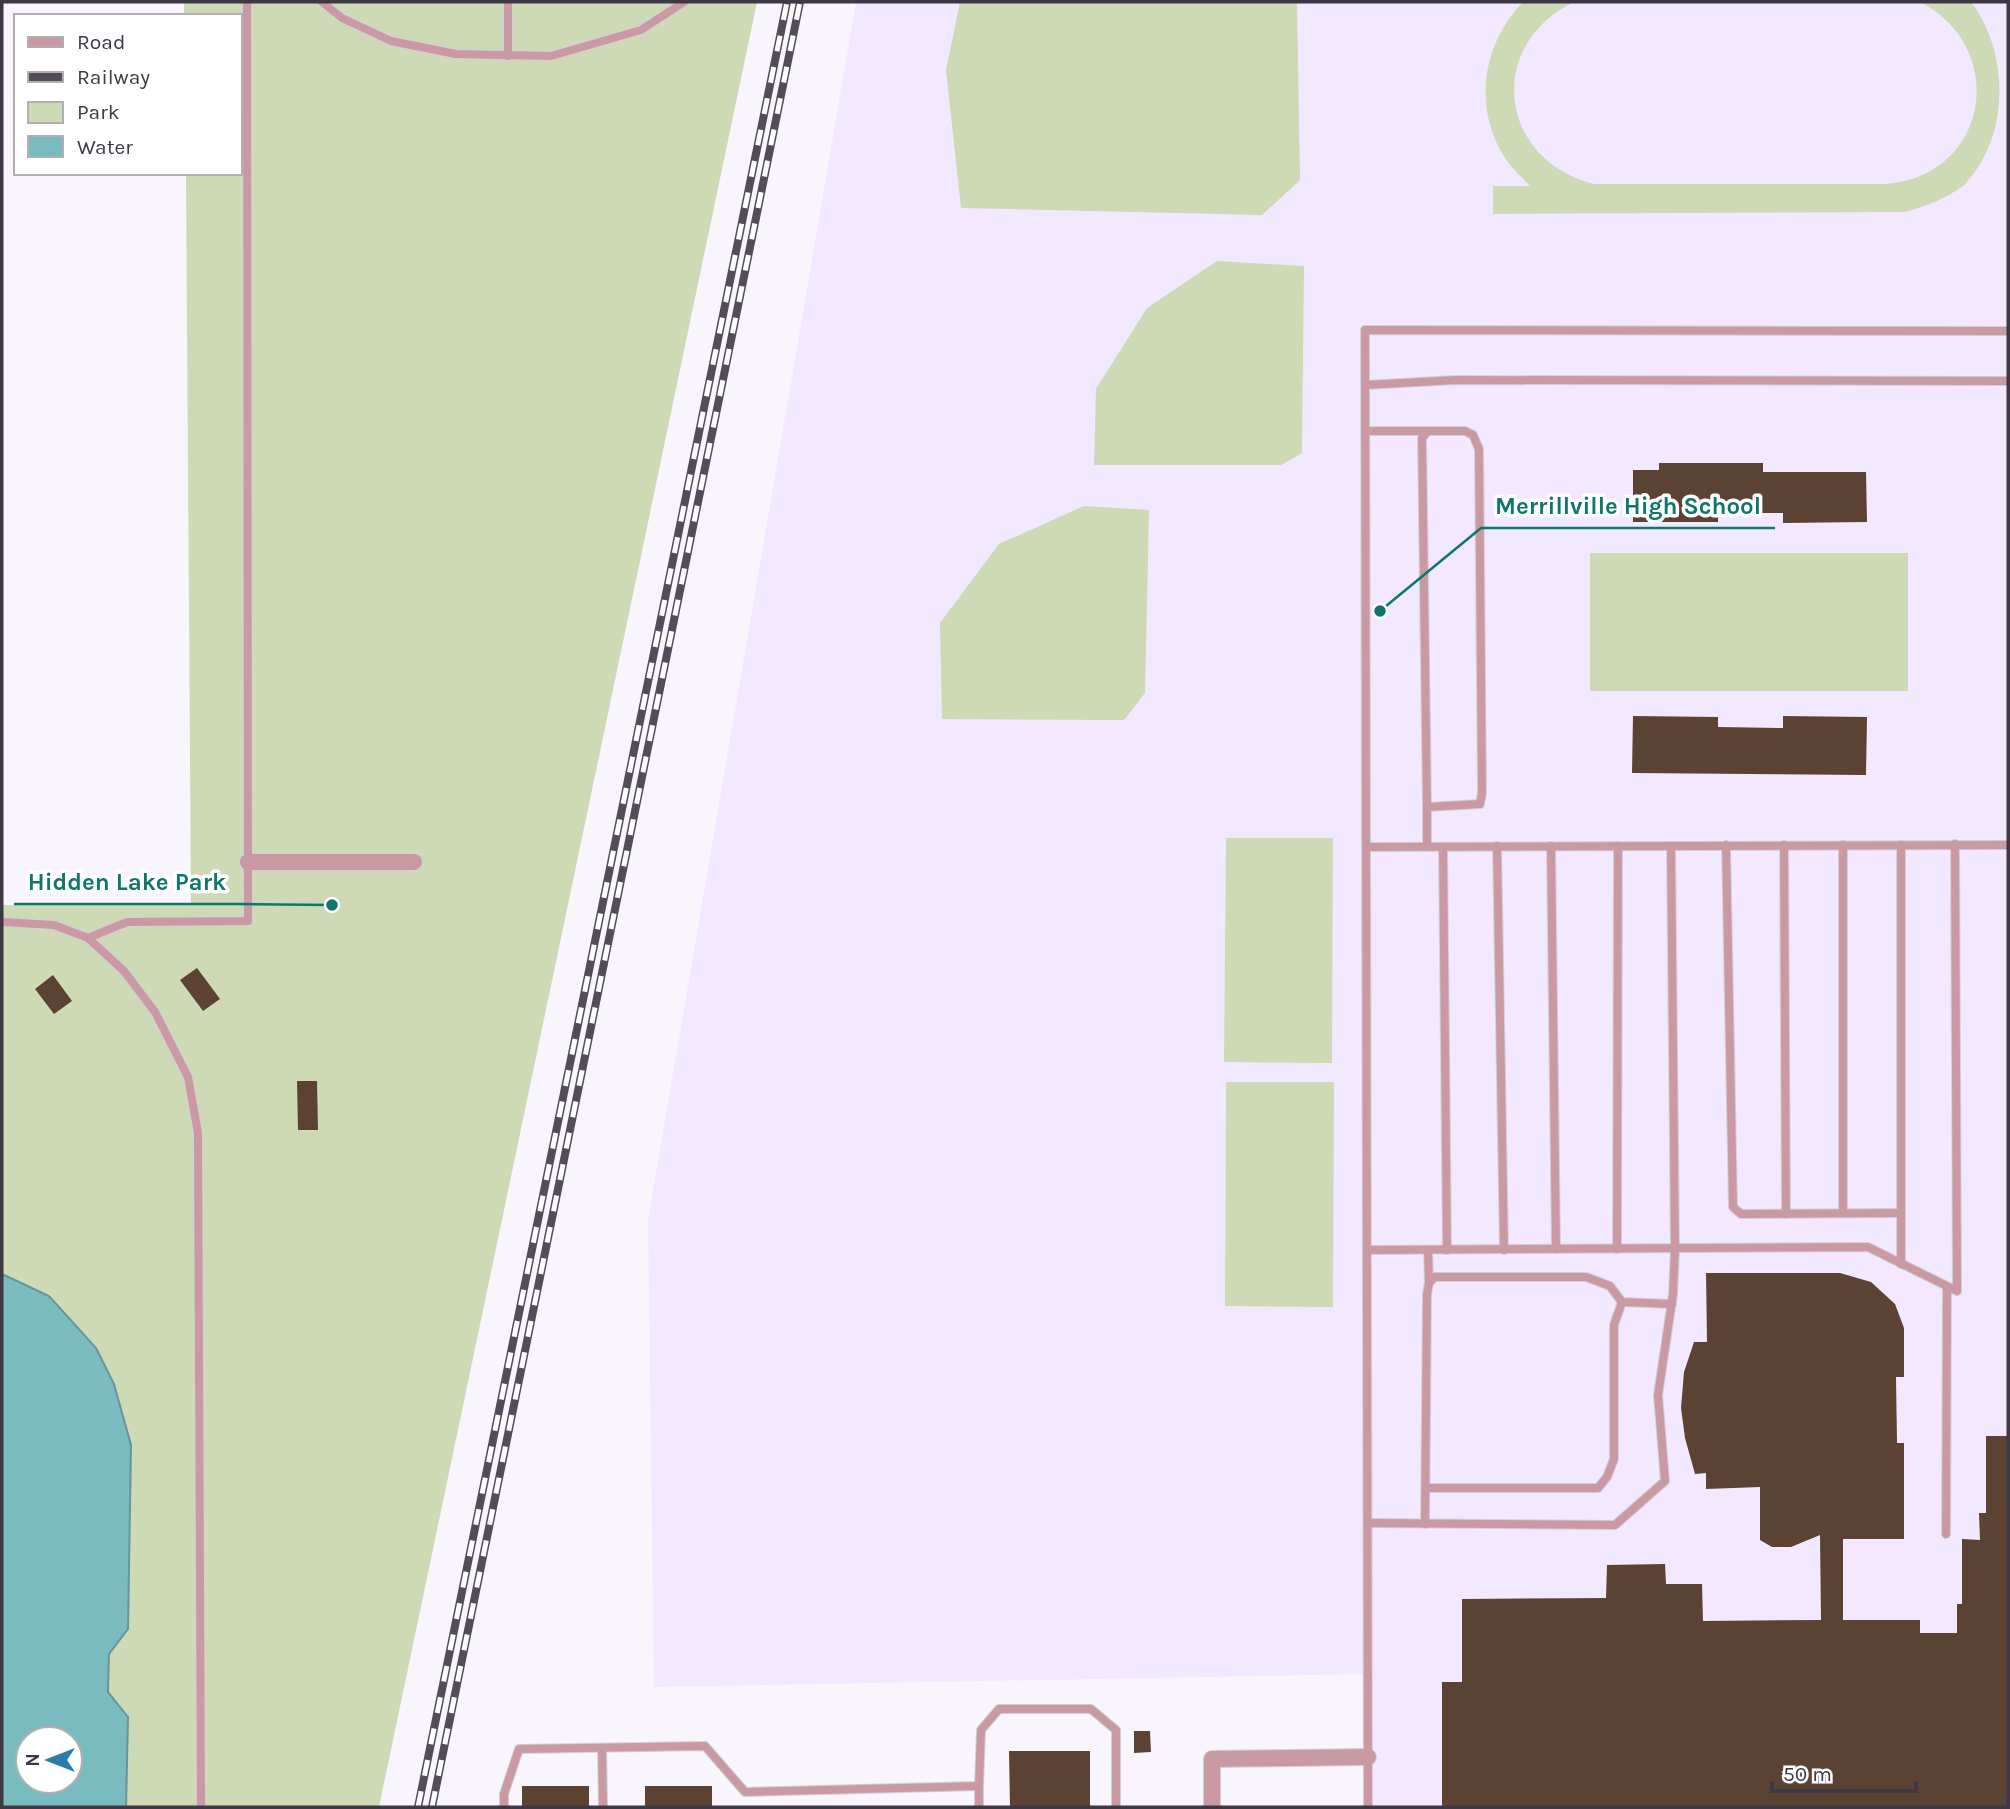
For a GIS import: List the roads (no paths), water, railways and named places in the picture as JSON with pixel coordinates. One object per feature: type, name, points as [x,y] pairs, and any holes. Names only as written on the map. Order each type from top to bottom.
[{"type":"street","points":[[248,862],[414,862]]},
{"type":"street","points":[[1212,1807],[1212,1759],[1368,1757]]},
{"type":"lane","points":[[88,938],[127,922],[248,921],[247,2]]},
{"type":"lane","points":[[322,2],[342,18],[391,41],[456,54],[508,56],[551,56],[641,30],[684,2]]},
{"type":"lane","points":[[508,2],[508,56]]},
{"type":"lane","points":[[1368,1807],[1365,330],[2008,331]]},
{"type":"lane","points":[[1366,385],[1454,380],[2008,381]]},
{"type":"lane","points":[[1367,431],[1465,431],[1474,435],[1479,449],[1482,793],[1480,804],[1427,807]]},
{"type":"lane","points":[[1427,846],[1422,438],[1428,431]]},
{"type":"lane","points":[[1368,1250],[1868,1247],[1957,1291],[1955,844]]},
{"type":"lane","points":[[1726,845],[1734,1207],[1741,1214],[1901,1213]]},
{"type":"lane","points":[[1784,845],[1786,1214]]},
{"type":"lane","points":[[1843,845],[1843,1213]]},
{"type":"lane","points":[[1900,845],[1901,1264]]},
{"type":"lane","points":[[1367,847],[2008,845]]},
{"type":"lane","points":[[1443,846],[1447,1250]]},
{"type":"lane","points":[[1497,846],[1504,1250]]},
{"type":"lane","points":[[1551,846],[1556,1249]]},
{"type":"lane","points":[[1617,1249],[1618,846]]},
{"type":"lane","points":[[1368,1523],[1615,1525],[1665,1481],[1658,1395],[1672,1304],[1675,1249],[1671,846]]},
{"type":"lane","points":[[2,922],[54,925],[88,938],[124,971],[155,1012],[188,1077],[194,1101],[198,1133],[201,1807]]},
{"type":"lane","points":[[1425,1524],[1428,1250]]},
{"type":"lane","points":[[1429,1283],[1435,1277],[1586,1277],[1610,1286],[1622,1302]]},
{"type":"lane","points":[[1946,1534],[1947,1287]]},
{"type":"lane","points":[[1622,1302],[1672,1304]]},
{"type":"lane","points":[[1426,1488],[1598,1488],[1608,1477],[1614,1459],[1614,1325],[1622,1302]]},
{"type":"lane","points":[[979,1807],[981,1730],[999,1709],[1091,1709],[1116,1730],[1116,1807]]},
{"type":"lane","points":[[504,1807],[504,1794],[519,1749],[705,1746],[745,1792],[979,1786]]},
{"type":"lane","points":[[602,1748],[603,1807]]},
{"type":"water","points":[[2,1274],[49,1296],[96,1348],[114,1384],[131,1445],[128,1629],[109,1654],[108,1692],[128,1717],[126,1807],[2,1807]]},
{"type":"railway","points":[[418,1807],[787,2]]},
{"type":"railway","points":[[432,1807],[800,2]]},
{"type":"place","name":"Merrillville High School","points":[[1380,611]]},
{"type":"place","name":"Hidden Lake Park","points":[[332,905]]}]
